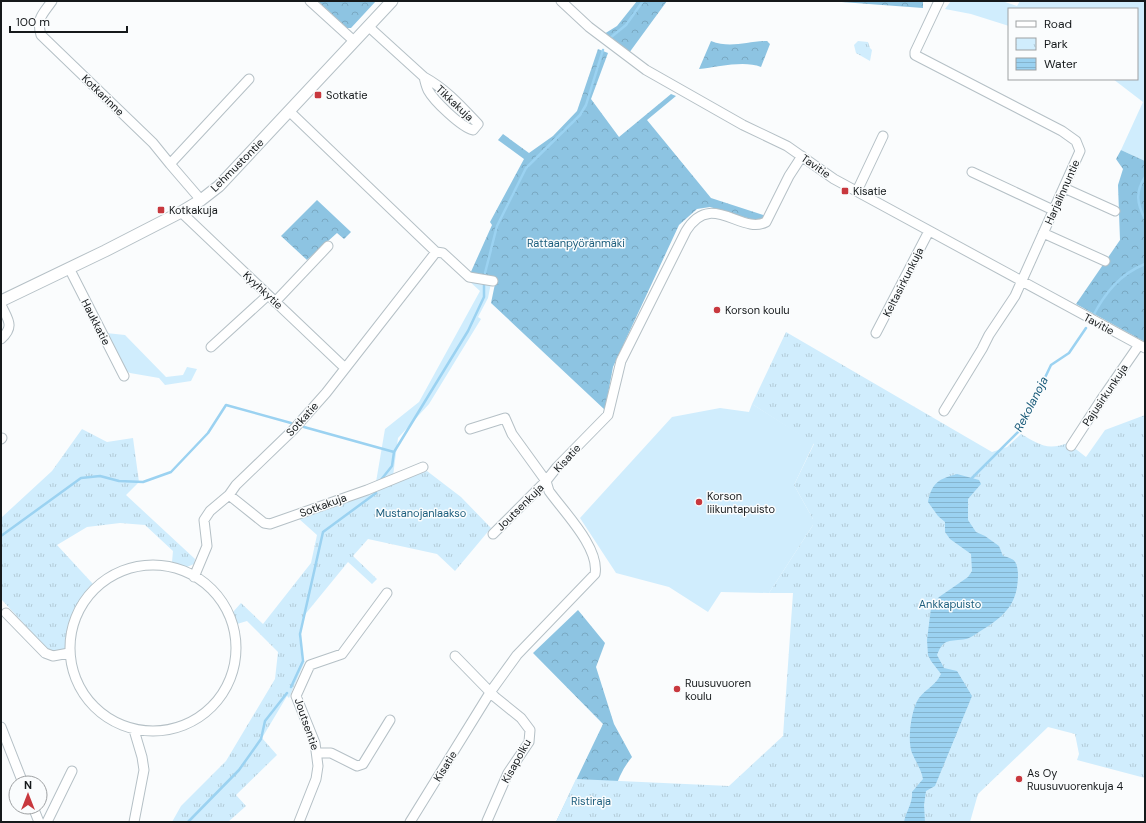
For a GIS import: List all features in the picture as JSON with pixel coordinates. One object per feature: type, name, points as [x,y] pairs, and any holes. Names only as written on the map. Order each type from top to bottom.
[{"type":"main road","name":"Lehmustontie","points":[[1,301],[104,251],[201,200],[219,186],[392,1]]},
{"type":"street","name":"Kotkarinne","points":[[52,1],[40,18],[38,26],[41,35],[153,144],[170,164]]},
{"type":"street","points":[[310,1],[354,41]]},
{"type":"street","name":"Tavitie","points":[[561,1],[589,27],[646,70],[743,125],[787,146],[834,179],[1142,347]]},
{"type":"street","name":"Harjalinnuntie","points":[[940,1],[915,52],[916,56],[1039,119],[1076,141],[1079,153],[1015,296],[989,335],[944,411]]},
{"type":"street","name":"Tikkakuja","points":[[369,27],[424,77],[446,91],[478,124],[473,130],[466,128],[434,97],[428,89],[424,77]]},
{"type":"street","points":[[201,200],[170,164],[249,79]]},
{"type":"street","points":[[289,111],[436,252],[443,252],[469,277],[493,280]]},
{"type":"street","points":[[857,191],[883,136]]},
{"type":"street","name":"Kisatie","points":[[410,822],[491,691],[527,643],[595,574],[595,560],[590,549],[549,491],[546,481],[608,415],[612,402],[616,376],[621,361],[691,223],[704,215],[715,214],[754,224],[761,225],[766,222],[789,176],[802,156]]},
{"type":"street","points":[[972,172],[1053,210]]},
{"type":"street","points":[[1064,188],[1115,211]]},
{"type":"street","name":"Kyyhkytie","points":[[180,212],[345,368]]},
{"type":"street","name":"Keltasirkunkuja","points":[[876,333],[929,230]]},
{"type":"street","points":[[1043,233],[1105,261]]},
{"type":"street","points":[[211,347],[271,299],[328,246]]},
{"type":"street","name":"Sotkatie","points":[[194,577],[207,546],[204,520],[218,503],[229,495],[236,485],[292,430],[345,368],[436,252]]},
{"type":"street","name":"Haukkatie","points":[[69,268],[124,376]]},
{"type":"street","points":[[1,305],[10,325],[8,333],[1,339]]},
{"type":"street","name":"Pajusirkunkuja","points":[[1071,446],[1100,400],[1142,347]]},
{"type":"street","points":[[470,429],[505,418],[512,434],[546,481]]},
{"type":"street","name":"Sotkakuja","points":[[229,495],[264,522],[270,524],[374,488],[423,467]]},
{"type":"street","name":"Joutsenkuja","points":[[493,534],[546,481]]},
{"type":"street","points":[[137,566],[174,568],[194,577],[218,597],[230,616],[236,646],[235,666],[229,682],[220,697],[208,711],[192,722],[181,727],[134,730],[113,721],[88,701],[72,670],[69,653],[76,614],[88,595],[102,582],[116,573],[137,566]]},
{"type":"street","name":"Joutsentie","points":[[299,822],[316,779],[318,753],[297,700],[298,689],[310,665],[342,654],[387,593]]},
{"type":"street","points":[[6,613],[44,653],[53,656],[69,653]]},
{"type":"street","points":[[455,656],[491,691]]},
{"type":"street","name":"Kisapolku","points":[[487,821],[508,773],[529,742],[531,735],[530,730],[521,718],[491,691]]},
{"type":"street","points":[[318,753],[331,753],[357,766],[363,764],[390,720]]},
{"type":"street","points":[[1,727],[20,775]]},
{"type":"street","points":[[134,730],[142,757],[144,770],[134,822]]},
{"type":"street","points":[[47,822],[72,771]]},
{"type":"green space","points":[[318,1],[376,1],[351,28],[347,28]]},
{"type":"green space","points":[[637,1],[667,1],[629,53],[604,34],[617,26]]},
{"type":"green space","points":[[828,1],[923,1],[923,8]]},
{"type":"green space","points":[[951,1],[1002,1],[1017,6],[1020,1],[1145,1],[1145,161],[1121,150],[1143,102],[1114,80],[1138,80],[1138,8],[1008,8],[1008,26],[971,14],[945,9]]},
{"type":"green space","points":[[711,41],[732,45],[760,41],[767,41],[770,44],[761,67],[739,64],[699,69]]},
{"type":"green space","points":[[858,41],[868,42],[872,50],[870,61],[856,53],[854,45]]},
{"type":"green space","name":"Rattaanpyöränmäki","points":[[598,49],[608,53],[591,99],[619,137],[671,94],[676,96],[647,120],[711,198],[766,216],[760,220],[754,220],[710,207],[697,209],[679,225],[613,367],[605,410],[491,303],[496,279],[470,274],[492,225],[490,222],[524,159],[498,140],[503,134],[529,153],[553,136],[577,111]]},
{"type":"green space","points":[[1121,150],[1145,161],[1145,342],[1076,304],[1120,240],[1118,185],[1123,169],[1116,159]]},
{"type":"green space","points":[[317,200],[351,232],[344,239],[337,233],[307,260],[281,236]]},
{"type":"green space","points":[[468,280],[491,283],[488,298],[478,317],[481,319],[429,404],[398,438],[393,476],[376,482],[385,429],[419,402],[480,291]]},
{"type":"green space","name":"Ankkapuisto","points":[[786,332],[992,452],[1007,447],[1021,434],[1038,443],[1048,446],[1068,443],[1086,457],[1105,430],[1145,415],[1145,778],[1077,760],[1079,754],[1075,734],[1048,727],[978,794],[970,822],[556,822],[576,779],[729,786],[783,736],[793,593],[769,593],[813,525],[813,519],[794,485],[814,444],[752,404]]},
{"type":"green space","points":[[106,333],[125,335],[166,377],[183,375],[187,367],[197,369],[191,381],[165,385],[159,378],[130,373],[125,370]]},
{"type":"green space","name":"Korson liikuntapuisto","points":[[752,404],[814,443],[794,485],[813,519],[813,525],[769,593],[721,592],[708,612],[669,587],[616,573],[580,518],[672,417],[720,408],[749,412]]},
{"type":"green space","points":[[82,429],[107,442],[133,438],[139,482],[126,495],[195,559],[194,564],[187,567],[172,562],[173,551],[145,525],[120,523],[87,527],[57,545],[93,584],[77,607],[69,632],[67,651],[48,650],[2,600],[1,518],[52,471]]},
{"type":"green space","name":"Mustanojanlaakso","points":[[427,471],[461,497],[491,528],[455,571],[437,554],[368,539],[353,556],[377,579],[372,584],[348,562],[303,617],[299,634],[302,662],[305,661],[289,698],[287,696],[262,738],[277,755],[236,795],[246,806],[228,822],[172,822],[181,806],[226,761],[275,679],[278,652],[247,621],[237,624],[233,612],[241,603],[263,624],[311,563],[317,535],[298,518]]},
{"type":"green space","name":"Ristiraja","points":[[578,610],[605,643],[596,667],[614,724],[632,757],[618,780],[606,822],[556,822],[603,724],[533,653]]},
{"type":"water","points":[[957,474],[979,480],[981,484],[968,499],[968,520],[976,532],[985,536],[999,546],[1003,556],[1015,561],[1018,570],[1016,593],[1009,607],[998,619],[970,638],[948,641],[942,645],[937,655],[944,668],[957,671],[972,696],[935,786],[926,791],[924,805],[925,822],[904,822],[912,792],[923,779],[911,748],[910,733],[912,717],[919,698],[937,681],[941,674],[928,655],[927,640],[931,608],[939,597],[968,577],[972,571],[971,554],[950,539],[945,532],[945,522],[938,516],[928,502],[932,490],[937,482]]},
{"type":"waterway","points":[[610,38],[626,25],[643,1]]},
{"type":"waterway","points":[[484,277],[497,226],[526,168],[580,115],[586,105],[603,50]]},
{"type":"waterway","name":"Rekolanoja","points":[[1145,177],[1138,193],[1140,208],[1145,219]]},
{"type":"waterway","name":"Rekolanoja","points":[[1093,316],[1114,285],[1128,273],[1145,264]]},
{"type":"waterway","points":[[380,481],[392,466],[394,452],[468,331],[484,297],[484,282]]},
{"type":"waterway","name":"Rekolanoja","points":[[972,478],[1020,430],[1051,365],[1069,353],[1086,328]]},
{"type":"waterway","points":[[1,536],[81,478],[100,476],[119,481],[143,482],[171,472],[208,433],[226,405],[291,423]]},
{"type":"waterway","points":[[304,427],[394,452]]},
{"type":"waterway","points":[[291,687],[303,661],[300,634],[323,532],[376,493]]},
{"type":"waterway","points":[[188,822],[239,770],[261,739],[265,721],[287,693]]},
{"type":"place","name":"Sotkatie","points":[[318,95]]},
{"type":"place","name":"Kisatie","points":[[845,191]]},
{"type":"place","name":"Kotkakuja","points":[[161,210]]},
{"type":"place","name":"Korson koulu","points":[[717,310]]},
{"type":"place","name":"Korson liikuntapuisto","points":[[699,502]]},
{"type":"place","name":"Ruusuvuoren koulu","points":[[677,689]]},
{"type":"place","name":"As Oy Ruusuvuorenkuja 4","points":[[1019,779]]}]
